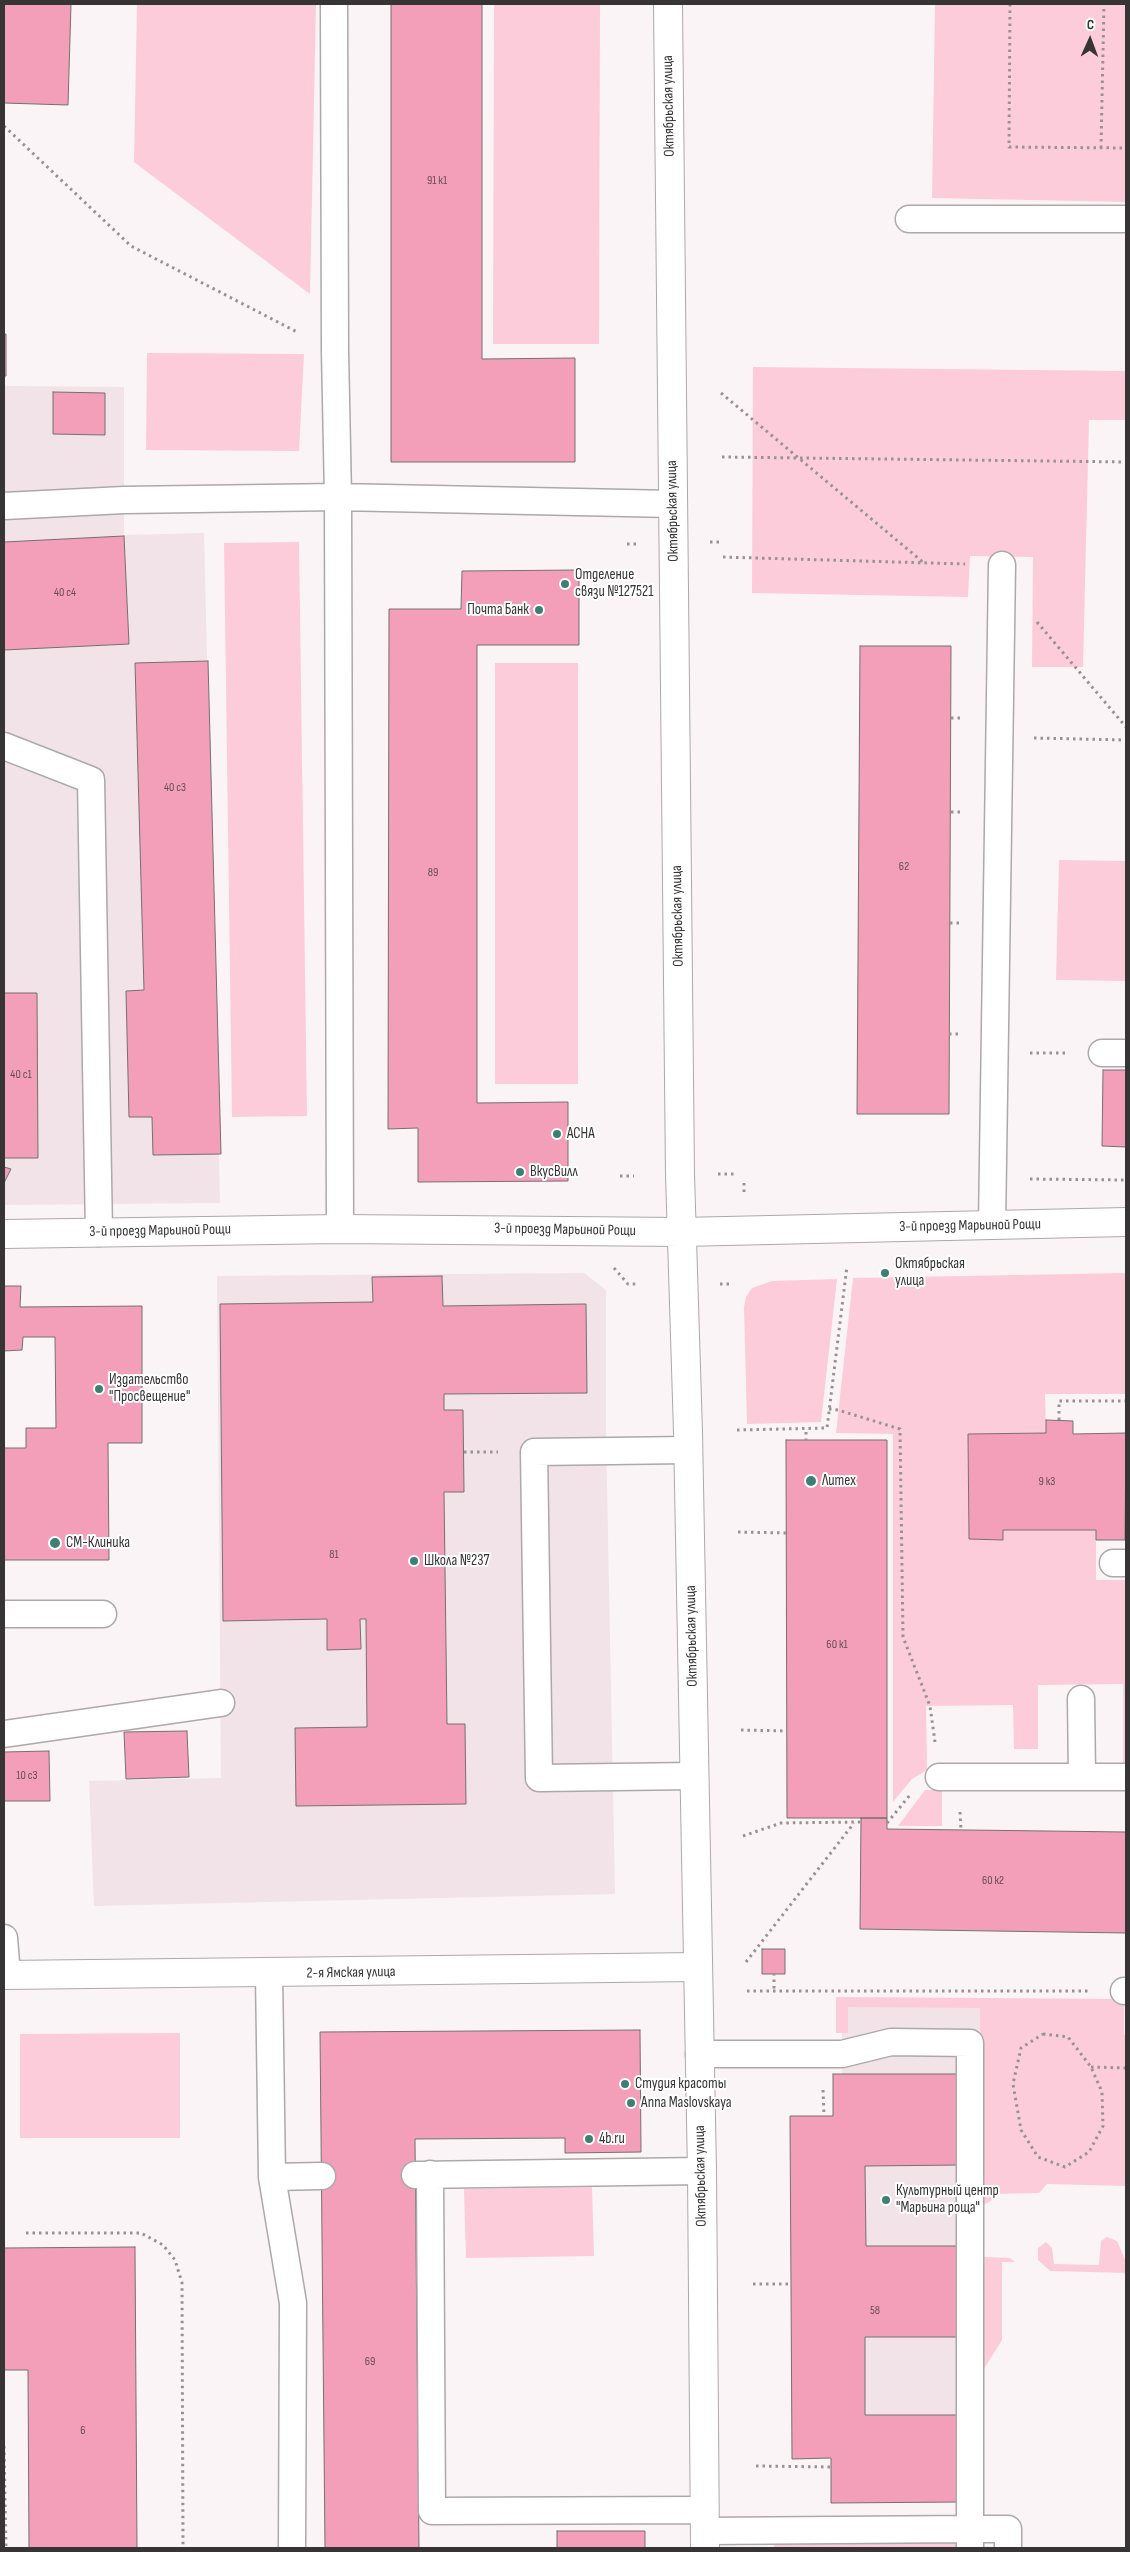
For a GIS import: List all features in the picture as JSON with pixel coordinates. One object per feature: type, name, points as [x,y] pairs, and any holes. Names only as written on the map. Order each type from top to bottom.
[{"type":"street","name":"Октябрьская улица","points":[[668,4],[681,1232],[688,1450],[702,2171],[705,2530]]},
{"type":"street","name":"3-й проезд Марьиной Рощи","points":[[4,1234],[340,1229],[681,1232],[1126,1222]]},
{"type":"street","name":"2-я Ямская улица","points":[[6,1975],[269,1974],[698,1967]]},
{"type":"lane","points":[[334,4],[334,351],[338,497],[340,1229]]},
{"type":"lane","points":[[909,219],[1126,218]]},
{"type":"lane","points":[[4,506],[124,500],[338,497],[673,504]]},
{"type":"lane","points":[[992,1225],[1002,565]]},
{"type":"lane","points":[[4,746],[91,780],[99,1232]]},
{"type":"lane","points":[[688,1450],[534,1452],[539,1778],[694,1776]]},
{"type":"lane","points":[[4,1614],[103,1614]]},
{"type":"lane","points":[[1081,1699],[1082,1776]]},
{"type":"lane","points":[[4,1734],[221,1703]]},
{"type":"lane","points":[[939,1777],[1126,1776]]},
{"type":"lane","points":[[4,1938],[6,1975]]},
{"type":"lane","points":[[269,1974],[272,2177],[293,2303],[292,2548]]},
{"type":"lane","points":[[699,2054],[842,2054],[891,2042],[970,2043],[970,2539]]},
{"type":"lane","points":[[702,2171],[423,2174],[432,2511],[705,2530],[970,2539],[1008,2529],[1008,2548]]},
{"type":"lane","points":[[272,2177],[322,2176]]},
{"type":"path","points":[[1010,4],[1010,146],[1126,148]]},
{"type":"path","points":[[1101,148],[1104,4]]},
{"type":"path","points":[[4,126],[131,246],[334,351]]},
{"type":"path","points":[[721,393],[924,563]]},
{"type":"path","points":[[722,457],[1126,462]]},
{"type":"path","points":[[723,557],[1002,565]]},
{"type":"path","points":[[1039,622],[1126,727]]},
{"type":"path","points":[[1000,737],[1126,740]]},
{"type":"path","points":[[994,1053],[1114,1053]]},
{"type":"path","points":[[710,1175],[735,1174]]},
{"type":"path","points":[[620,1176],[634,1176]]},
{"type":"path","points":[[992,1179],[1126,1180]]},
{"type":"path","points":[[737,1430],[827,1428],[848,1263]]},
{"type":"path","points":[[610,1265],[628,1284],[639,1284]]},
{"type":"path","points":[[719,1284],[732,1284]]},
{"type":"path","points":[[1059,1420],[1060,1400],[1126,1401]]},
{"type":"path","points":[[830,1409],[900,1429],[902,1637],[930,1706]]},
{"type":"path","points":[[806,1429],[806,1441]]},
{"type":"path","points":[[738,1532],[786,1533]]},
{"type":"path","points":[[741,1730],[787,1731]]},
{"type":"path","points":[[743,1836],[781,1822],[861,1822]]},
{"type":"path","points":[[746,1962],[854,1823]]},
{"type":"path","points":[[774,1974],[774,1991]]},
{"type":"path","points":[[746,1991],[1125,1991]]},
{"type":"path","points":[[1043,2034],[1068,2037],[1091,2067],[1102,2092],[1103,2126],[1089,2152],[1065,2168],[1038,2157],[1021,2130],[1013,2084],[1021,2048],[1043,2034]]},
{"type":"path","points":[[1091,2067],[1126,2068]]},
{"type":"path","points":[[26,2233],[141,2233],[163,2245],[175,2260],[182,2284],[183,2548]]},
{"type":"path","points":[[753,2284],[792,2284]]},
{"type":"path","points":[[4,2446],[6,2548]]},
{"type":"path","points":[[756,2466],[831,2467]]},
{"type":"shaded area","points":[[137,4],[316,4],[310,294],[134,162]]},
{"type":"shaded area","points":[[494,4],[600,4],[599,344],[493,344]]},
{"type":"shaded area","points":[[935,4],[1126,4],[1126,202],[932,198]]},
{"type":"shaded area","points":[[147,353],[304,354],[299,451],[146,450]]},
{"type":"shaded area","points":[[753,367],[1126,371],[1126,420],[1089,420],[1083,667],[1032,667],[1033,557],[970,556],[968,597],[752,593]]},
{"type":"shaded area","points":[[4,386],[124,387],[124,535],[204,533],[220,1203],[4,1205]]},
{"type":"shaded area","points":[[299,542],[307,1116],[232,1117],[224,543]]},
{"type":"shaded area","points":[[495,663],[578,663],[578,1084],[495,1084]]},
{"type":"shaded area","points":[[1059,860],[1126,861],[1126,981],[1056,980]]},
{"type":"shaded area","name":"Школа №237","points":[[584,1273],[606,1290],[606,1434],[615,1894],[94,1906],[89,1781],[221,1778],[217,1276]]},
{"type":"shaded area","points":[[1126,1273],[1126,1394],[1045,1394],[1046,1433],[968,1434],[969,1539],[1002,1540],[1003,1530],[1096,1530],[1096,1580],[1126,1580],[1126,1764],[1123,1764],[1123,1684],[1038,1685],[1038,1749],[1014,1749],[1013,1705],[926,1706],[927,1770],[912,1779],[893,1802],[893,1434],[836,1433],[853,1278]]},
{"type":"shaded area","points":[[837,1279],[821,1422],[747,1424],[744,1307],[746,1297],[752,1288],[772,1281]]},
{"type":"shaded area","points":[[925,1790],[942,1790],[942,1826],[898,1826]]},
{"type":"shaded area","points":[[836,1997],[1124,1999],[1124,2035],[1126,2035],[1126,2186],[1047,2184],[1039,2193],[995,2194],[991,2201],[983,2205],[984,2257],[1010,2258],[1015,2262],[1002,2262],[1002,2340],[982,2372],[980,2008],[848,2007],[848,2033],[836,2033]]},
{"type":"shaded area","name":"Культурный центр \"Марьина роща\"","points":[[842,2001],[980,2002],[982,2372],[960,2502],[831,2503],[831,2458],[792,2459],[790,2116],[833,2116],[833,2074],[842,2074]]},
{"type":"shaded area","points":[[180,2033],[180,2138],[20,2138],[20,2034]]},
{"type":"shaded area","points":[[592,2187],[594,2256],[466,2258],[464,2189]]},
{"type":"shaded area","points":[[1107,2237],[1117,2241],[1126,2262],[1126,2273],[1050,2271],[1038,2260],[1038,2248],[1046,2242],[1052,2248],[1054,2264],[1099,2265],[1101,2241]]},
{"type":"shaded area","points":[[774,2543],[958,2543],[958,2548],[774,2548]]},
{"type":"building","points":[[4,4],[71,4],[68,105],[4,103]]},
{"type":"building","points":[[391,4],[482,4],[482,359],[575,358],[575,462],[391,462]]},
{"type":"building","points":[[4,334],[6,334],[6,376],[4,376]]},
{"type":"building","points":[[53,392],[105,393],[105,435],[53,434]]},
{"type":"building","points":[[124,536],[129,644],[4,650],[4,542]]},
{"type":"building","points":[[579,570],[579,645],[477,645],[477,1103],[568,1102],[568,1181],[418,1182],[418,1128],[388,1129],[389,609],[461,609],[462,571]]},
{"type":"building","points":[[860,646],[951,646],[949,1114],[857,1114]]},
{"type":"building","points":[[208,661],[221,1154],[153,1155],[152,1117],[129,1117],[126,991],[144,990],[135,663]]},
{"type":"building","points":[[4,993],[37,993],[38,1158],[4,1158]]},
{"type":"building","points":[[1103,1070],[1126,1070],[1126,1147],[1102,1146]]},
{"type":"building","points":[[4,1167],[11,1169],[4,1183]]},
{"type":"building","points":[[442,1276],[443,1306],[586,1304],[587,1393],[444,1394],[444,1410],[463,1410],[464,1492],[444,1492],[447,1724],[465,1724],[466,1804],[296,1806],[295,1728],[367,1727],[366,1619],[360,1619],[361,1649],[327,1650],[327,1619],[223,1621],[220,1304],[373,1302],[372,1277]]},
{"type":"building","name":"Издательство \"Просвещение\"","points":[[4,1286],[21,1286],[20,1307],[142,1306],[142,1443],[108,1443],[109,1560],[4,1560],[4,1448],[26,1448],[26,1428],[56,1428],[55,1337],[23,1337],[22,1350],[4,1351]]},
{"type":"building","points":[[1046,1420],[1073,1421],[1073,1434],[1126,1433],[1125,1540],[1096,1540],[1096,1530],[1003,1530],[1003,1540],[969,1539],[968,1434],[1046,1433]]},
{"type":"building","points":[[786,1440],[887,1440],[887,1818],[787,1818]]},
{"type":"building","points":[[187,1731],[189,1777],[126,1779],[124,1732]]},
{"type":"building","points":[[49,1751],[50,1801],[4,1801],[4,1752]]},
{"type":"building","points":[[861,1818],[887,1818],[887,1829],[1126,1832],[1126,1933],[860,1929]]},
{"type":"building","points":[[762,1949],[785,1949],[785,1974],[762,1974]]},
{"type":"building","points":[[640,2030],[641,2152],[565,2153],[565,2138],[415,2139],[419,2548],[325,2548],[320,2032]]},
{"type":"building","name":"Культурный центр \"Марьина роща\"","points":[[833,2074],[960,2074],[960,2165],[865,2166],[866,2246],[959,2246],[958,2337],[865,2337],[865,2415],[960,2415],[960,2502],[831,2503],[831,2458],[792,2459],[790,2116],[833,2116]]},
{"type":"building","points":[[135,2247],[137,2548],[29,2548],[28,2370],[4,2370],[4,2248]]},
{"type":"building","points":[[557,2531],[645,2531],[645,2548],[557,2548]]},
{"type":"place","name":"Отделение связи №127521","points":[[565,584]]},
{"type":"place","name":"Почта Банк","points":[[539,610]]},
{"type":"place","name":"АСНА","points":[[557,1134]]},
{"type":"place","name":"ВкусВилл","points":[[520,1172]]},
{"type":"place","name":"Октябрьская улица","points":[[885,1273]]},
{"type":"place","name":"Издательство \"Просвещение\"","points":[[99,1389]]},
{"type":"place","name":"Литех","points":[[811,1481]]},
{"type":"place","name":"СМ-Клиника","points":[[55,1543]]},
{"type":"place","name":"Школа №237","points":[[414,1561]]},
{"type":"place","name":"Студия красоты","points":[[625,2084]]},
{"type":"place","name":"Anna Maslovskaya","points":[[631,2103]]},
{"type":"place","name":"4b.ru","points":[[589,2139]]},
{"type":"place","name":"Культурный центр \"Марьина роща\"","points":[[886,2200]]}]
